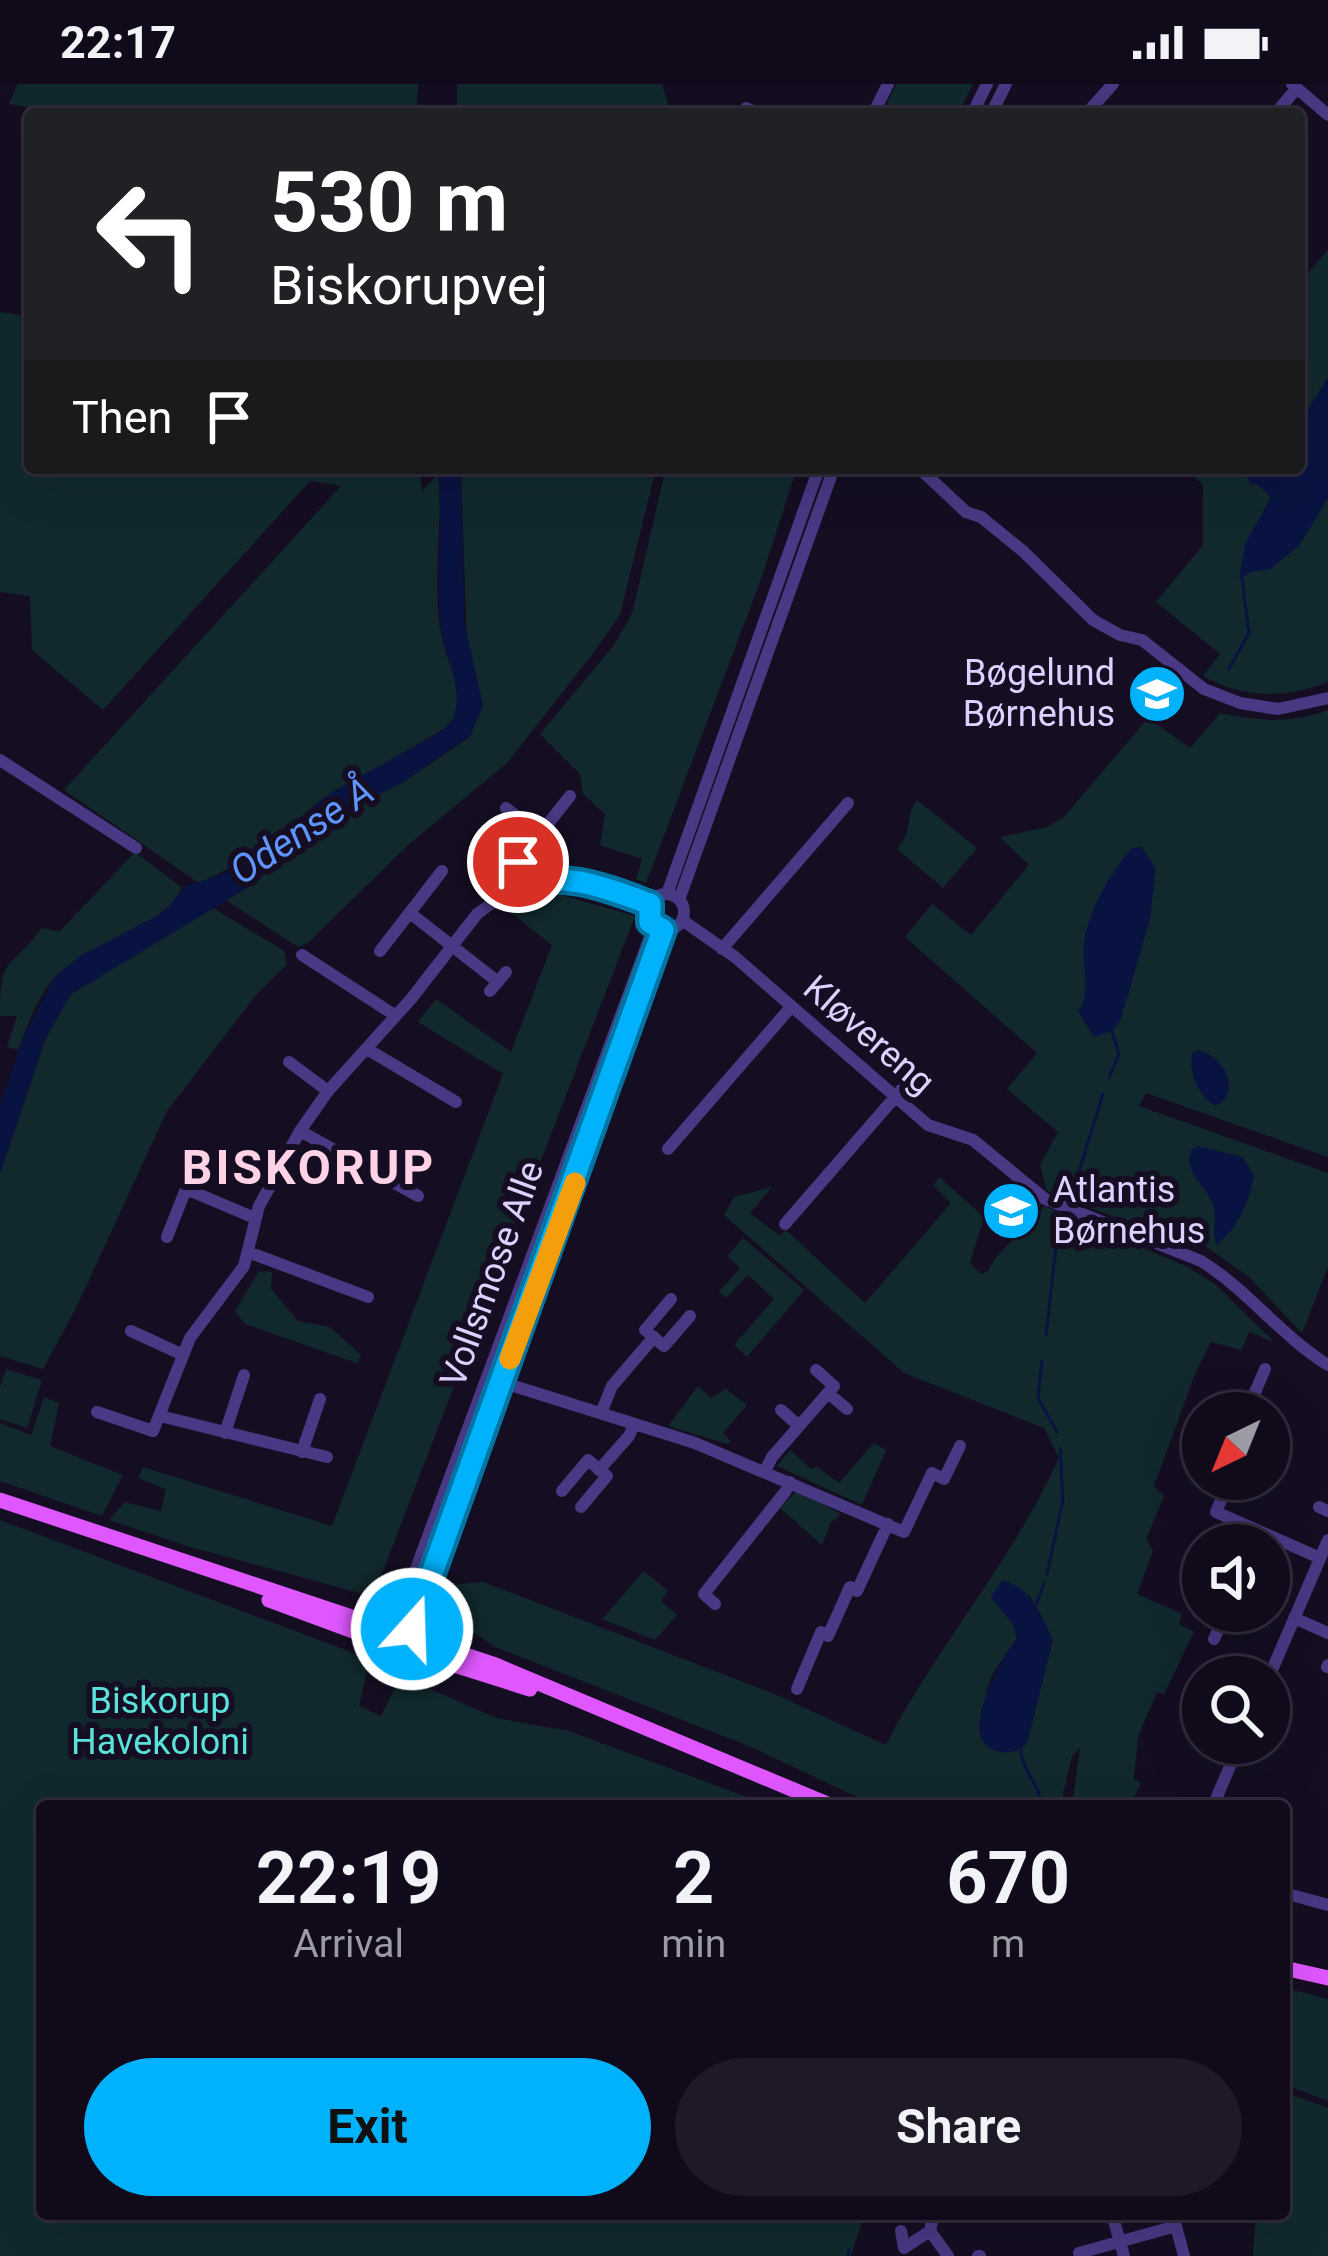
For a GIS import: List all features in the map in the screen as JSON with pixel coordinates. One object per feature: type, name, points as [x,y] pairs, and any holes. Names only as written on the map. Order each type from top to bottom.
[{"type":"main road","points":[[0,1500],[608,1714],[817,1800]]},
{"type":"main road","points":[[1290,1969],[1328,1978]]},
{"type":"street","points":[[1091,108],[1113,84]]},
{"type":"street","points":[[1294,86],[1328,115]]},
{"type":"street","points":[[673,897],[817,474]]},
{"type":"street","points":[[673,897],[832,474]]},
{"type":"street","points":[[926,474],[967,512],[982,518],[1028,556],[1094,620],[1120,635],[1142,640],[1204,688],[1240,704],[1278,709],[1328,698]]},
{"type":"street","points":[[0,760],[136,848]]},
{"type":"street","points":[[515,886],[518,862],[570,796]]},
{"type":"street","points":[[722,949],[848,803]]},
{"type":"street","points":[[506,808],[540,834]]},
{"type":"street","points":[[380,951],[442,871]]},
{"type":"street","points":[[97,1412],[153,1431],[181,1354],[244,1266],[266,1191],[300,1131],[477,914],[515,886],[556,877],[650,904],[673,897]]},
{"type":"street","points":[[650,904],[648,917],[658,928],[674,928],[682,920],[683,909],[673,897]]},
{"type":"street","points":[[410,913],[498,982]]},
{"type":"street","name":"Kløvereng","points":[[682,920],[934,1129],[973,1140],[1045,1199],[1201,1261],[1328,1365]]},
{"type":"street","name":"Vollsmose Alle","points":[[399,1639],[486,1376],[658,928]]},
{"type":"street","name":"Vollsmose Alle","points":[[399,1639],[502,1382],[658,928]]},
{"type":"street","points":[[302,955],[396,1016]]},
{"type":"street","points":[[668,1149],[791,1007]]},
{"type":"street","points":[[367,1049],[457,1101]]},
{"type":"street","points":[[289,1062],[328,1091]]},
{"type":"street","points":[[785,1224],[909,1082]]},
{"type":"street","points":[[300,1131],[418,1196]]},
{"type":"street","points":[[192,1192],[205,1159]]},
{"type":"street","points":[[167,1237],[185,1189],[255,1218]]},
{"type":"street","points":[[248,1252],[368,1298]]},
{"type":"street","points":[[671,1299],[645,1330],[664,1346],[690,1316]]},
{"type":"street","points":[[131,1331],[181,1354]]},
{"type":"street","points":[[601,1413],[612,1386],[654,1337]]},
{"type":"street","points":[[1255,1392],[1265,1369]]},
{"type":"street","points":[[765,1471],[834,1386],[816,1370]]},
{"type":"street","points":[[225,1433],[244,1375]]},
{"type":"street","points":[[486,1376],[765,1471],[904,1532],[932,1473],[944,1479],[960,1446]]},
{"type":"street","points":[[828,1393],[847,1409]]},
{"type":"street","points":[[302,1451],[320,1399]]},
{"type":"street","points":[[781,1410],[800,1426]]},
{"type":"street","points":[[160,1416],[327,1457]]},
{"type":"street","points":[[599,1470],[634,1424]]},
{"type":"street","points":[[562,1491],[588,1460],[607,1476],[581,1507]]},
{"type":"street","points":[[716,1604],[704,1594],[790,1482]]},
{"type":"street","points":[[1221,1500],[1216,1512],[1243,1524]]},
{"type":"street","points":[[797,1689],[821,1632],[828,1636],[850,1587],[857,1591],[887,1524]]},
{"type":"street","points":[[1278,1656],[1328,1540]]},
{"type":"street","points":[[1290,1545],[1320,1558]]},
{"type":"street","points":[[1294,1618],[1328,1634]]},
{"type":"street","points":[[1214,1639],[1217,1632]]},
{"type":"street","points":[[1216,1800],[1231,1764]]},
{"type":"street","points":[[1290,1895],[1328,1905]]},
{"type":"street","points":[[902,2231],[904,2248],[930,2231],[931,2220]]},
{"type":"street","points":[[1114,2220],[1122,2249]]},
{"type":"street","points":[[1079,2253],[1122,2249],[1176,2226],[1184,2256]]},
{"type":"street","points":[[930,2231],[948,2256]]},
{"type":"green space","points":[[18,84],[418,84],[416,108],[33,108],[9,104]]},
{"type":"green space","points":[[457,84],[662,84],[669,108],[457,108]]},
{"type":"green space","points":[[896,84],[973,84],[961,108],[885,108]]},
{"type":"green space","points":[[1328,250],[1328,682],[1265,694],[1234,689],[1203,676],[1220,654],[1156,602],[1203,545],[1203,485],[1191,474],[1305,474],[1305,276]]},
{"type":"green space","points":[[0,312],[24,316],[24,474],[420,474],[422,491],[438,474],[438,604],[457,707],[447,727],[317,803],[253,857],[199,883],[64,790],[341,486],[310,481],[103,710],[32,650],[30,596],[0,592]]},
{"type":"green space","points":[[461,474],[655,474],[620,615],[507,763],[408,845],[308,943],[298,947],[224,899],[242,891],[355,806],[403,782],[470,737]]},
{"type":"green space","points":[[665,474],[795,474],[760,582],[646,883],[636,879],[642,859],[600,845],[605,814],[583,794],[580,774],[540,734],[614,645],[632,614]]},
{"type":"green space","points":[[1328,710],[1328,1157],[1146,1093],[1139,1106],[1328,1173],[1328,1267],[1302,1333],[1249,1277],[1194,1238],[1122,1220],[1047,1191],[1040,1165],[1058,1132],[1007,1089],[1037,1053],[905,937],[932,904],[971,935],[1029,865],[1000,837],[1047,827],[1064,817],[1148,718],[1190,748],[1220,713],[1274,720]]},
{"type":"green space","points":[[917,800],[977,848],[943,888],[897,849]]},
{"type":"green space","points":[[135,852],[182,888],[157,916],[66,967],[41,997],[18,1050],[7,1047],[17,1016],[0,1016],[2,982],[9,965],[42,928],[59,932]]},
{"type":"green space","points":[[550,892],[635,916],[376,1589],[360,1593],[109,1520],[125,1502],[161,1511],[166,1489],[138,1478],[143,1467],[332,1526],[503,1074],[418,1022],[436,999],[511,1052],[552,945],[505,908],[525,896]]},
{"type":"green space","points":[[213,908],[284,951],[287,964],[256,995],[167,1111],[43,1369],[0,1356],[0,1174],[45,1040],[78,987]]},
{"type":"green space","points":[[939,1177],[984,1217],[970,1263],[981,1274],[1044,1206],[1188,1267],[1216,1285],[1274,1342],[1249,1332],[1241,1350],[1211,1342],[1188,1392],[1182,1392],[1182,1410],[1154,1486],[1164,1496],[1146,1539],[1153,1551],[1137,1594],[1182,1614],[1182,1632],[1194,1632],[1164,1694],[1157,1692],[1138,1736],[1134,1779],[1141,1783],[1133,1800],[1073,1800],[1080,1748],[1072,1756],[1061,1800],[863,1800],[749,1746],[495,1647],[441,1611],[447,1585],[483,1582],[772,1693],[886,1745],[1020,1532],[1059,1458],[1044,1428],[904,1373],[724,1215],[734,1197],[772,1187],[750,1213],[780,1236],[786,1230],[865,1303],[951,1203],[933,1185]],"holes":[[[1029,1594],[1053,1640],[985,1694],[1017,1638],[1013,1625]]]},
{"type":"green space","points":[[743,1238],[804,1290],[747,1357],[734,1345],[774,1299],[748,1275],[726,1298],[719,1292],[740,1268],[727,1256]]},
{"type":"green space","points":[[259,1271],[272,1272],[271,1289],[298,1321],[330,1327],[361,1355],[357,1363],[245,1324],[235,1311]]},
{"type":"green space","points":[[6,1369],[42,1380],[27,1428],[0,1419],[0,1388]]},
{"type":"green space","points":[[698,1386],[711,1398],[726,1389],[747,1405],[723,1433],[731,1442],[668,1426]]},
{"type":"green space","points":[[44,1397],[59,1403],[50,1446],[123,1475],[102,1516],[0,1481],[0,1423],[31,1435]]},
{"type":"green space","points":[[874,1443],[886,1450],[862,1505],[777,1466],[790,1450],[811,1469],[816,1466],[839,1483]]},
{"type":"green space","points":[[797,1491],[841,1514],[830,1524],[822,1545],[780,1508]]},
{"type":"green space","name":"Biskorup Havekoloni","points":[[0,1520],[370,1659],[359,1706],[381,1716],[401,1676],[496,1718],[569,1731],[755,1800],[36,1800],[36,2220],[862,2220],[851,2256],[0,2256]]},
{"type":"green space","points":[[644,1571],[668,1591],[661,1601],[677,1615],[655,1640],[602,1619]]},
{"type":"green space","points":[[1290,1990],[1328,1999],[1328,2101],[1290,2086]]},
{"type":"green space","points":[[1290,2094],[1328,2108],[1328,2256],[1253,2256],[1256,2220],[1290,2220]]},
{"type":"water","points":[[1328,377],[1328,498],[1299,546],[1270,569],[1239,579],[1245,544],[1271,497],[1251,484],[1245,474],[1305,474],[1308,410]]},
{"type":"water","name":"Odense Å","points":[[438,474],[461,474],[464,620],[483,706],[471,735],[403,782],[355,806],[242,891],[70,995],[45,1040],[0,1174],[0,1105],[23,1038],[55,977],[80,956],[164,912],[185,886],[218,876],[253,857],[332,792],[441,732],[453,719],[456,685],[439,608]]},
{"type":"water","points":[[1142,847],[1156,869],[1150,919],[1121,1019],[1112,1031],[1094,1037],[1078,1011],[1085,989],[1086,932],[1116,869],[1132,848]]},
{"type":"water","points":[[1199,1050],[1216,1060],[1227,1075],[1228,1092],[1216,1106],[1204,1097],[1194,1076],[1192,1053]]},
{"type":"water","points":[[1198,1146],[1243,1157],[1254,1176],[1242,1214],[1217,1245],[1213,1205],[1190,1166],[1191,1150]]},
{"type":"water","points":[[1002,1580],[1028,1596],[1053,1640],[1027,1743],[1006,1752],[987,1746],[980,1734],[985,1700],[1017,1638],[991,1597]]},
{"type":"waterway","points":[[1229,669],[1249,633],[1242,579]]},
{"type":"waterway","points":[[1109,1078],[1119,1054],[1112,1031]]},
{"type":"waterway","points":[[1076,1181],[1103,1094]]},
{"type":"waterway","points":[[1046,1335],[1056,1247]]},
{"type":"waterway","points":[[1042,1361],[1038,1398],[1057,1432]]},
{"type":"waterway","points":[[1047,1574],[1063,1500],[1060,1448]]},
{"type":"waterway","points":[[1036,1605],[1044,1583]]},
{"type":"waterway","points":[[1021,1750],[1039,1800]]},
{"type":"waterway","points":[[848,2256],[849,2250]]},
{"type":"slow traffic","points":[[510,1359],[575,1183]]},
{"type":"place","name":"Bøgelund Børnehus","points":[[1157,694]]},
{"type":"place","name":"Atlantis Børnehus","points":[[1011,1211]]},
{"type":"district","name":"BISKORUP","points":[[309,1167]]},
{"type":"route","points":[[412,1629],[663,930],[650,922],[650,904],[607,888],[556,877],[515,886],[518,862]]}]
